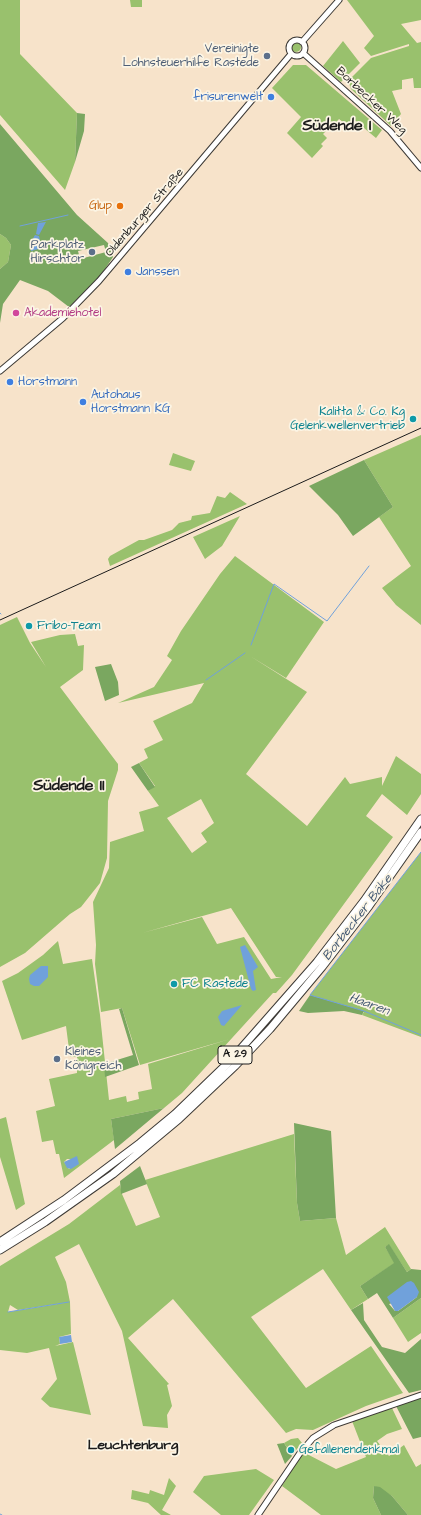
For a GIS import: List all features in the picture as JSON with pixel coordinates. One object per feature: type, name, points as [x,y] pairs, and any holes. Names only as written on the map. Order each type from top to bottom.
[{"type":"highway","name":"A 29","points":[[0,1242],[58,1204],[130,1151],[175,1114],[230,1060],[317,962],[364,901],[421,818]]},
{"type":"highway","name":"A 29","points":[[0,1250],[62,1211],[113,1174],[179,1119],[229,1071],[270,1028],[322,967],[369,906],[421,832]]},
{"type":"street","points":[[302,42],[339,0]]},
{"type":"street","points":[[296,39],[302,42],[305,48],[303,53],[299,56],[291,54],[288,46],[296,39]]},
{"type":"street","name":"Borbecker Weg","points":[[303,53],[390,131],[421,168]]},
{"type":"street","name":"Oldenburger Straße","points":[[0,371],[63,318],[99,281],[291,54]]},
{"type":"street","points":[[258,1515],[300,1453],[313,1438],[334,1425],[421,1395]]},
{"type":"green space","points":[[0,0],[20,0],[20,54],[77,113],[75,162],[65,190],[0,115]]},
{"type":"green space","points":[[130,0],[142,0],[142,7],[131,7]]},
{"type":"green space","points":[[347,0],[421,0],[421,20],[401,24],[417,43],[421,42],[421,88],[414,88],[413,78],[402,80],[402,89],[392,91],[401,114],[391,126],[351,89],[349,83],[351,78],[371,58],[409,46],[409,44],[371,56],[364,48],[374,36]]},
{"type":"green space","points":[[343,41],[360,63],[341,82],[323,66]]},
{"type":"green space","points":[[294,42],[298,42],[300,43],[300,51],[294,52],[291,49],[291,45]]},
{"type":"green space","points":[[293,65],[306,65],[382,130],[376,138],[353,119],[348,126],[339,119],[330,130],[328,129],[323,134],[327,138],[321,144],[323,146],[312,158],[287,133],[301,117],[272,88]]},
{"type":"green space","points":[[77,113],[85,114],[84,131],[75,162]]},
{"type":"green space","points":[[0,124],[77,215],[108,243],[113,257],[101,275],[69,307],[48,291],[20,280],[3,304],[0,323],[0,269],[8,262],[11,245],[6,238],[0,234]],"holes":[[[104,245],[106,252],[80,259],[78,251]]]},
{"type":"green space","points":[[0,234],[6,238],[11,245],[8,262],[0,269]]},
{"type":"green space","points":[[421,435],[421,625],[396,605],[382,588],[411,566],[379,517],[393,507],[364,460]]},
{"type":"green space","points":[[173,453],[195,461],[191,471],[169,465]]},
{"type":"green space","points":[[364,460],[393,507],[353,536],[338,515],[309,486]]},
{"type":"green space","points":[[230,492],[247,504],[110,566],[108,559],[110,556],[139,540],[144,540],[172,530],[179,523],[191,520],[192,516],[210,513],[217,496],[225,498]]},
{"type":"green space","points":[[240,516],[222,546],[205,559],[193,537]]},
{"type":"green space","points":[[235,556],[324,622],[286,678],[250,656],[307,692],[246,774],[307,826],[345,777],[350,784],[382,777],[382,786],[396,756],[421,774],[421,794],[407,815],[382,794],[366,816],[393,837],[292,975],[276,993],[273,993],[182,1093],[164,1108],[111,1119],[114,1140],[64,1178],[59,1154],[56,1154],[53,1140],[42,1142],[36,1111],[55,1106],[49,1079],[77,1073],[77,1057],[70,1057],[66,1026],[22,1040],[2,981],[18,973],[43,955],[58,941],[63,964],[92,959],[100,1015],[109,1100],[126,1096],[127,1102],[139,1099],[138,1092],[152,1089],[148,1064],[230,1039],[140,1065],[122,1008],[101,1012],[95,964],[96,945],[93,902],[109,868],[110,842],[144,831],[139,812],[159,806],[148,791],[155,786],[139,763],[148,758],[144,749],[163,740],[153,721],[192,703],[204,683],[118,703],[154,687],[172,660],[167,656],[181,631],[220,574]],"holes":[[[201,799],[214,823],[201,833],[207,842],[192,853],[167,818]],[[231,908],[276,977],[282,977],[271,979],[244,937],[217,944],[202,917],[142,933]],[[67,1159],[71,1159],[77,1164],[69,1169],[64,1162]]]},
{"type":"green space","points":[[17,617],[30,643],[46,667],[31,642],[60,635],[75,634],[78,646],[84,645],[83,670],[60,687],[118,764],[118,770],[108,801],[107,858],[100,883],[81,907],[70,914],[25,953],[0,967],[0,625]]},
{"type":"green space","points":[[111,664],[118,682],[119,695],[105,701],[95,667]]},
{"type":"green space","points":[[139,763],[155,787],[148,791],[131,767]]},
{"type":"green space","points":[[421,852],[421,1037],[362,1015],[364,1012],[310,995]]},
{"type":"green space","points":[[310,995],[364,1011],[362,1015],[344,1011],[308,1013],[299,1011]]},
{"type":"green space","points":[[122,1008],[139,1065],[105,1077],[104,1064],[133,1055],[119,1009]]},
{"type":"green space","points":[[164,1108],[115,1149],[111,1119]]},
{"type":"green space","points":[[6,1117],[25,1204],[16,1210],[0,1157],[0,1119]]},
{"type":"green space","points":[[294,1123],[331,1131],[336,1218],[300,1221],[297,1203]]},
{"type":"green space","points":[[294,1134],[297,1203],[300,1221],[336,1218],[346,1255],[385,1227],[411,1269],[407,1272],[389,1245],[385,1247],[395,1263],[360,1286],[368,1299],[351,1310],[323,1269],[251,1317],[306,1388],[371,1346],[403,1393],[366,1406],[313,1430],[296,1429],[286,1433],[173,1299],[128,1338],[169,1384],[167,1385],[172,1406],[167,1415],[168,1428],[143,1426],[122,1331],[79,1244],[55,1257],[66,1282],[70,1302],[71,1334],[59,1337],[60,1344],[55,1346],[73,1342],[91,1415],[50,1407],[41,1399],[57,1379],[49,1348],[27,1353],[0,1350],[0,1266],[69,1224],[120,1185],[122,1194],[136,1226],[160,1217],[145,1180]],"holes":[[[70,1302],[8,1312],[10,1305],[18,1310]]]},
{"type":"green space","points":[[140,1166],[147,1184],[121,1194],[120,1181]]},
{"type":"green space","points":[[389,1244],[407,1272],[411,1269],[421,1270],[421,1298],[393,1318],[377,1293],[368,1299],[360,1286],[394,1263],[385,1247]],"holes":[[[417,1297],[398,1311],[395,1311],[389,1304]]]},
{"type":"green space","points":[[421,1298],[421,1333],[408,1342],[393,1318]]},
{"type":"green space","points":[[363,1303],[364,1320],[382,1347],[405,1353],[421,1339],[421,1390],[409,1393],[351,1310]]},
{"type":"green space","points":[[421,1397],[421,1437],[413,1439],[396,1406]]},
{"type":"green space","points":[[392,1408],[402,1429],[387,1434],[377,1441],[389,1456],[404,1445],[416,1467],[421,1464],[421,1515],[408,1515],[392,1496],[374,1486],[373,1498],[381,1515],[321,1515],[282,1486],[303,1452],[336,1469],[366,1457],[352,1421]]},
{"type":"green space","points":[[298,1438],[302,1443],[292,1455],[284,1443],[291,1439]]},
{"type":"green space","points":[[284,1443],[292,1456],[285,1464],[277,1444]]},
{"type":"green space","points":[[256,1469],[274,1480],[249,1515],[221,1515],[193,1492],[204,1476]]},
{"type":"green space","points":[[169,1478],[176,1486],[162,1510],[171,1515],[161,1515],[148,1503],[131,1499],[132,1490],[149,1494],[150,1490],[164,1495]]},
{"type":"green space","points":[[374,1486],[380,1487],[392,1496],[408,1515],[381,1515],[373,1498]]},
{"type":"water","points":[[46,222],[39,235],[36,234],[38,223]]},
{"type":"water","points":[[35,235],[39,236],[42,248],[31,251],[31,242]]},
{"type":"water","points":[[245,945],[258,967],[253,971],[256,990],[253,991],[251,989],[240,947]]},
{"type":"water","points":[[41,966],[48,966],[48,977],[39,986],[34,986],[30,984],[30,975]]},
{"type":"water","points":[[242,1005],[224,1026],[221,1025],[218,1017],[222,1011]]},
{"type":"water","points":[[77,1156],[79,1164],[71,1169],[67,1168],[64,1162]]},
{"type":"water","points":[[411,1281],[414,1283],[419,1292],[417,1297],[398,1311],[395,1311],[387,1297],[407,1282]]},
{"type":"water","points":[[71,1335],[72,1342],[60,1344],[59,1337]]},
{"type":"waterway","points":[[20,226],[68,215]]},
{"type":"waterway","points":[[251,645],[274,584],[327,621],[369,566]]},
{"type":"waterway","points":[[206,680],[245,653]]},
{"type":"waterway","name":"Borbecker Bäke","points":[[421,852],[310,995],[364,1011],[421,1035]]},
{"type":"waterway","points":[[8,1312],[69,1302]]},
{"type":"railway","points":[[0,620],[421,428]]},
{"type":"place","name":"Vereinigte Lohnsteuerhilfe Rastede","points":[[267,56]]},
{"type":"place","name":"frisurenwelt","points":[[271,97]]},
{"type":"place","name":"Glup","points":[[120,206]]},
{"type":"place","name":"Parkplatz Hirschtor","points":[[92,252]]},
{"type":"place","name":"Janssen","points":[[128,272]]},
{"type":"place","name":"Akademiehotel","points":[[16,313]]},
{"type":"place","name":"Horstmann","points":[[10,382]]},
{"type":"place","name":"Autohaus Horstmann KG","points":[[83,402]]},
{"type":"place","name":"Kalitta & Co. Kg Gelenkwellenvertrieb","points":[[413,419]]},
{"type":"place","name":"Fribo-Team","points":[[29,626]]},
{"type":"place","name":"FC Rastede","points":[[174,984]]},
{"type":"place","name":"Kleines Königreich","points":[[57,1059]]},
{"type":"place","name":"Gefallenendenkmal","points":[[291,1450]]},
{"type":"district","name":"Südende I","points":[[337,127]]},
{"type":"district","name":"Südende II","points":[[69,787]]},
{"type":"district","name":"Leuchtenburg","points":[[133,1446]]},
{"type":"water label","name":"Haaren","points":[[369,1005]]}]
